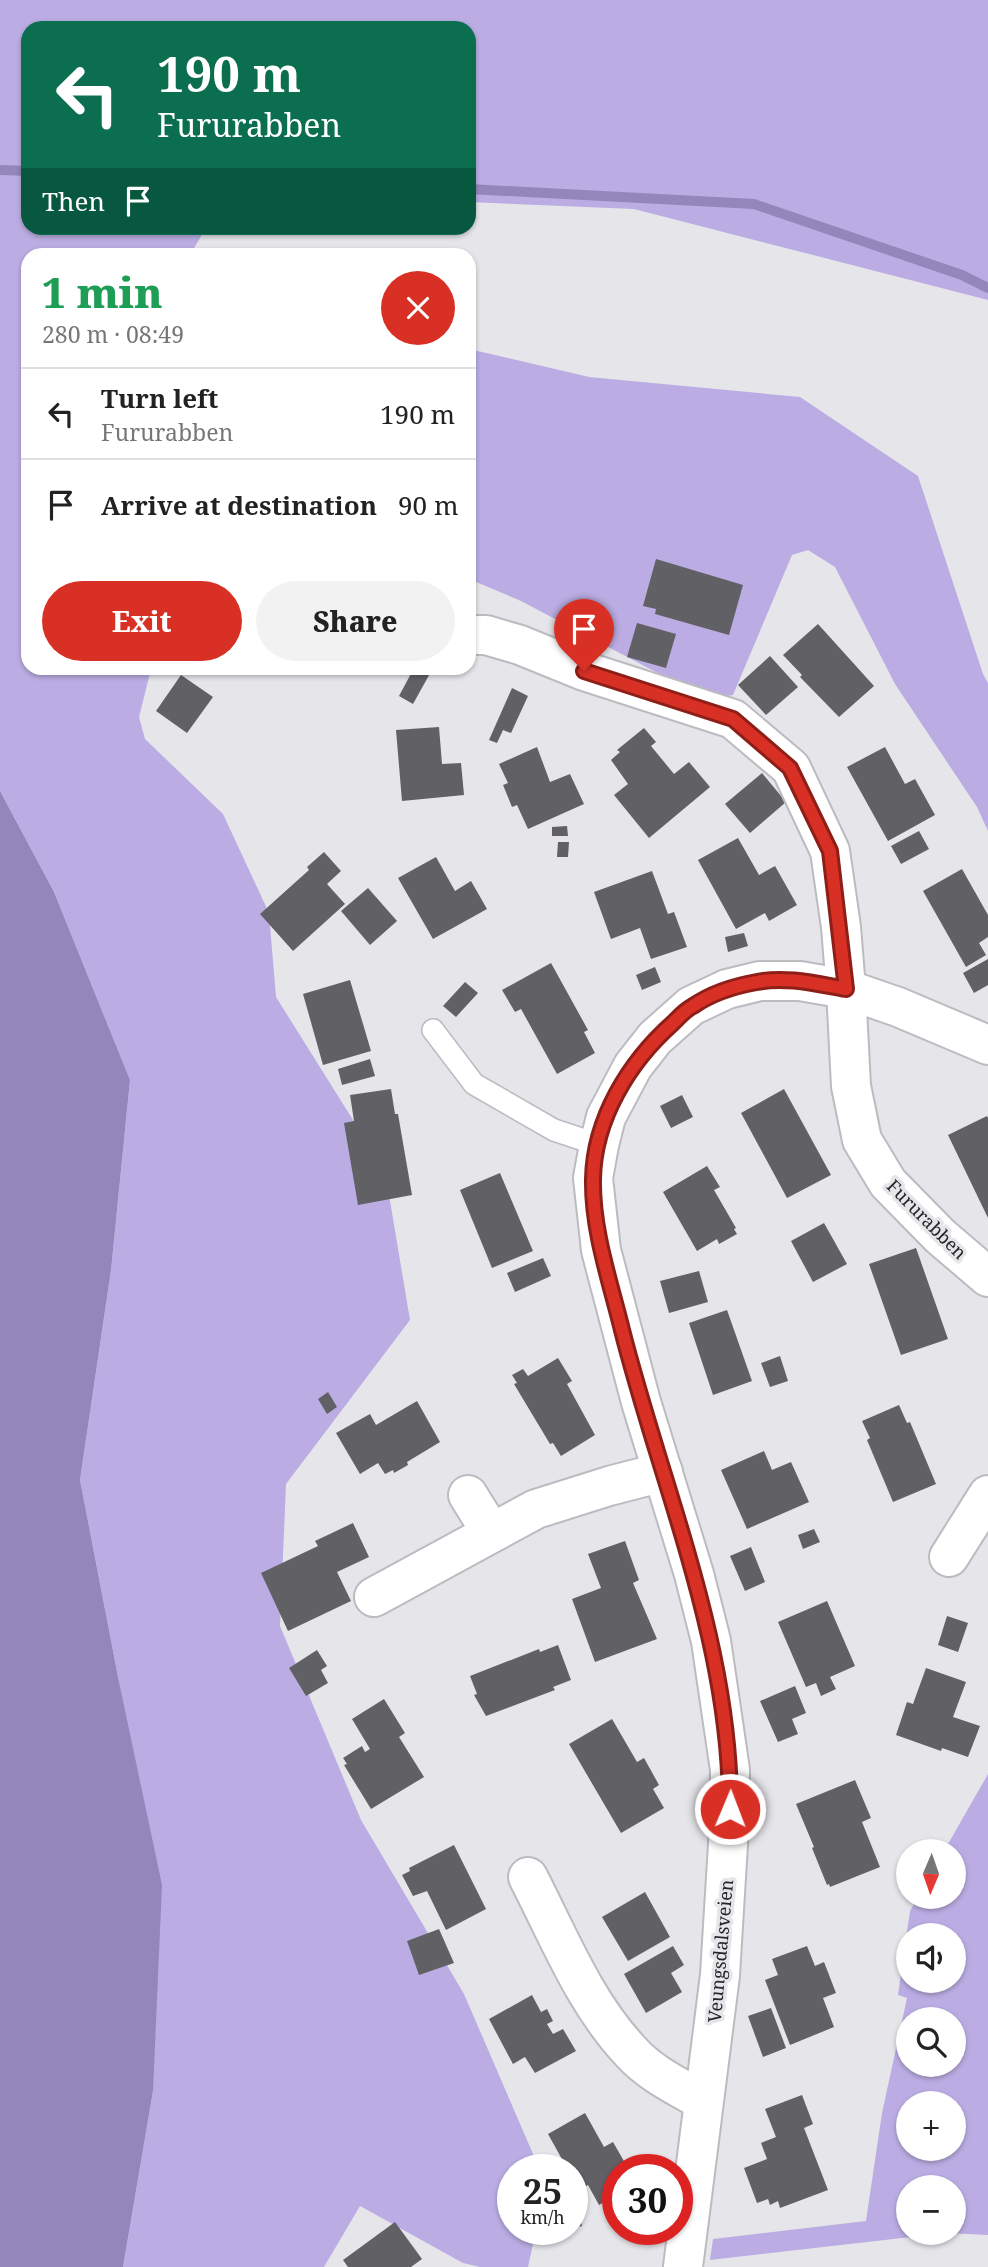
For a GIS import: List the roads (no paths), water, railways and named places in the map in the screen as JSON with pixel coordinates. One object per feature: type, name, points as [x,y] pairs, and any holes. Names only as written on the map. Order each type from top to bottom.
[{"type":"street","name":"Fururabben","points":[[476,635],[498,638],[584,671],[733,719],[790,768],[830,851],[846,989],[851,1086],[862,1140],[888,1183],[940,1236],[988,1277]]},
{"type":"street","name":"Veungsdalsveien","points":[[683,2267],[720,1975],[730,1770],[711,1641],[663,1472],[640,1402],[601,1250],[593,1178],[599,1145],[606,1117],[633,1066],[655,1038],[691,1006],[727,989],[760,981],[800,981],[846,989],[898,1007],[988,1045]]},
{"type":"street","points":[[374,1597],[536,1509],[663,1472]]},
{"type":"street","points":[[468,1495],[491,1532]]},
{"type":"street","points":[[949,1556],[988,1495]]},
{"type":"street","points":[[528,1877],[593,2004],[633,2054],[664,2079],[704,2101]]},
{"type":"lane","points":[[433,1030],[474,1084],[554,1130],[599,1145]]},
{"type":"waterway","points":[[0,170],[21,171]]},
{"type":"waterway","points":[[476,189],[754,204],[962,275],[988,288]]}]
